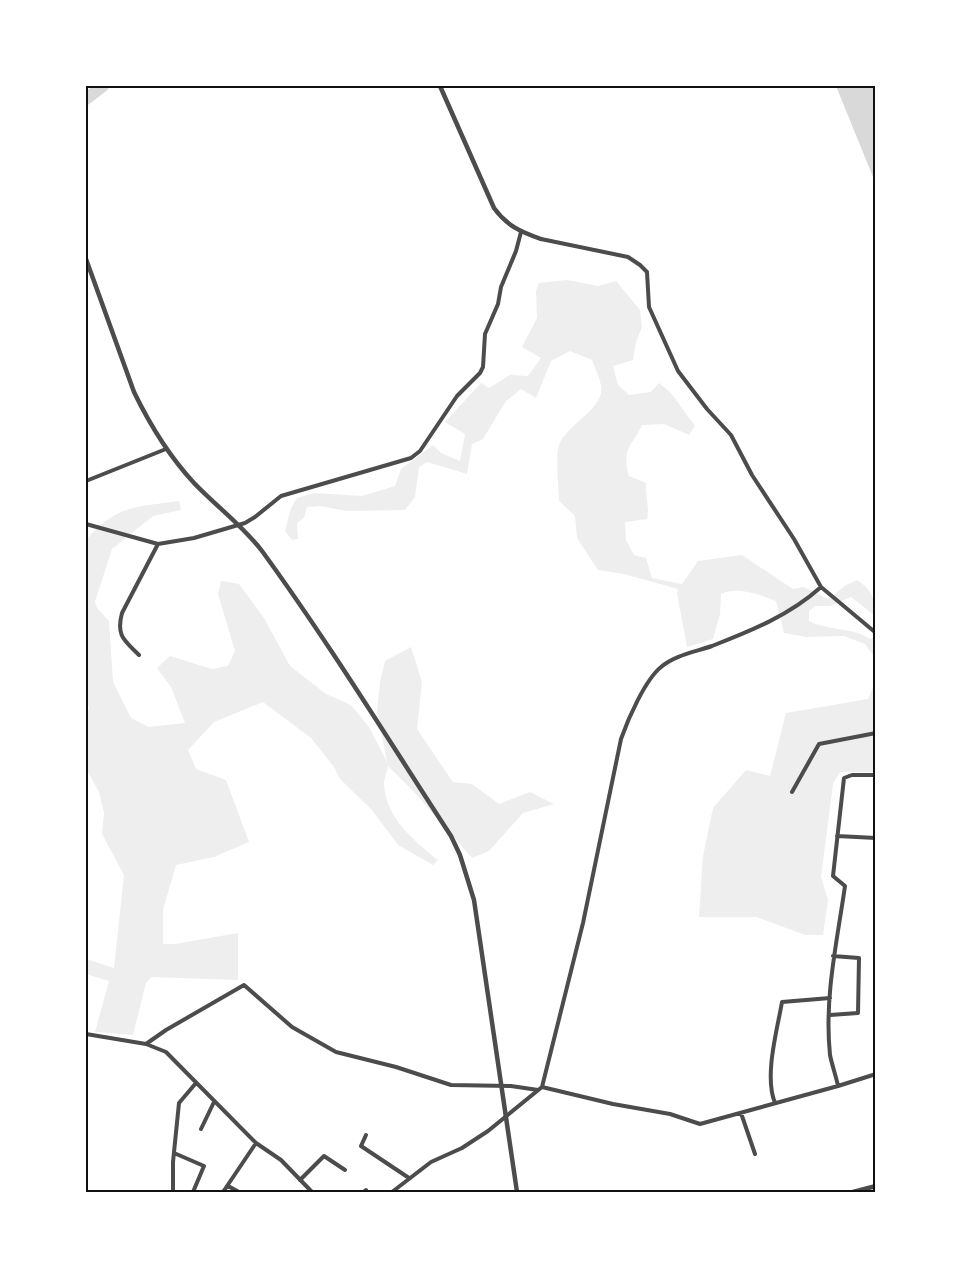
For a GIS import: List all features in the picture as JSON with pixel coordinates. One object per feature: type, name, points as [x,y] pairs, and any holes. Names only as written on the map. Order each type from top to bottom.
[{"type":"street","points":[[440,86],[501,219],[521,232],[541,239],[628,257],[646,272],[649,307],[678,371],[707,409],[731,435],[752,475],[794,539],[821,587],[876,633]]},
{"type":"street","points":[[86,524],[158,544],[204,535],[255,517],[281,496],[411,458],[420,451],[457,396],[483,367],[485,334],[498,304],[503,279],[516,251],[521,232]]},
{"type":"street","points":[[86,259],[135,392],[144,413],[166,449],[194,483],[260,549],[343,669],[451,836],[460,855],[474,900],[517,1192]]},
{"type":"street","points":[[86,481],[166,449]]},
{"type":"street","points":[[139,655],[119,633],[118,625],[158,544]]},
{"type":"street","points":[[392,1192],[431,1162],[462,1148],[488,1131],[540,1089],[583,923],[616,759],[629,716],[658,669],[681,655],[743,634],[791,610],[821,587]]},
{"type":"street","points":[[792,792],[819,744],[876,733]]},
{"type":"street","points":[[838,1086],[830,1056],[830,998],[833,956],[845,885],[833,876],[844,778],[852,775],[876,775]]},
{"type":"street","points":[[837,836],[876,838]]},
{"type":"street","points":[[830,1016],[858,1013],[860,958],[833,956]]},
{"type":"street","points":[[146,1044],[244,985],[292,1028],[336,1052],[396,1067],[451,1085],[540,1089],[670,1114],[700,1124],[876,1074]]},
{"type":"street","points":[[775,1103],[771,1094],[772,1065],[782,1002],[830,998]]},
{"type":"street","points":[[86,1034],[146,1044],[166,1052],[256,1143],[281,1160],[312,1192]]},
{"type":"street","points":[[173,1192],[179,1103],[196,1083]]},
{"type":"street","points":[[201,1129],[214,1102]]},
{"type":"street","points":[[741,1113],[754,1154]]},
{"type":"street","points":[[366,1135],[361,1146],[409,1178]]},
{"type":"street","points":[[224,1192],[256,1143]]},
{"type":"street","points":[[174,1153],[204,1166],[194,1192]]},
{"type":"street","points":[[300,1180],[324,1156],[345,1170]]},
{"type":"street","points":[[228,1186],[239,1192]]},
{"type":"street","points":[[854,1192],[865,1191],[876,1186]]},
{"type":"shaded area","points":[[836,86],[875,86],[875,182]]},
{"type":"shaded area","points":[[567,280],[598,286],[616,281],[640,310],[642,327],[636,342],[633,360],[613,366],[618,385],[629,395],[651,392],[659,383],[671,393],[695,426],[689,435],[664,424],[642,425],[627,453],[629,476],[646,483],[648,510],[647,519],[625,522],[626,540],[634,555],[646,558],[652,578],[682,584],[698,561],[742,555],[793,589],[804,587],[828,599],[846,585],[857,580],[872,595],[875,616],[851,597],[830,606],[816,606],[809,611],[809,621],[863,635],[870,639],[875,637],[875,658],[865,644],[844,636],[806,637],[784,633],[776,601],[742,591],[721,594],[720,614],[713,639],[687,647],[678,589],[624,574],[598,570],[577,538],[575,516],[559,501],[557,464],[559,445],[563,437],[592,409],[601,394],[601,386],[592,360],[570,351],[551,361],[536,398],[521,389],[506,401],[483,439],[472,444],[467,474],[427,462],[419,467],[415,497],[405,510],[347,511],[320,506],[307,507],[304,518],[297,523],[298,539],[292,540],[285,531],[291,508],[297,498],[315,493],[362,496],[395,486],[401,469],[433,445],[441,453],[460,461],[465,434],[445,422],[481,383],[489,388],[510,375],[528,376],[541,358],[522,347],[537,318],[536,291],[539,283]]},
{"type":"shaded area","points":[[179,501],[181,510],[153,516],[112,549],[95,602],[97,608],[109,621],[113,682],[131,718],[149,727],[185,723],[171,687],[157,668],[170,656],[212,669],[228,666],[235,651],[218,594],[221,581],[239,584],[264,618],[290,666],[326,694],[351,705],[369,727],[387,762],[377,711],[380,682],[385,661],[411,647],[422,682],[417,729],[453,782],[472,784],[499,804],[530,792],[554,804],[523,813],[489,851],[472,858],[388,766],[384,785],[390,808],[411,837],[438,860],[433,865],[398,845],[372,810],[340,779],[334,767],[311,738],[263,702],[214,722],[188,750],[196,769],[226,780],[249,842],[214,857],[176,865],[163,910],[163,944],[238,933],[238,980],[151,977],[146,983],[133,1035],[95,1032],[109,981],[86,974],[86,959],[114,968],[124,875],[102,834],[104,813],[99,792],[86,768],[86,720],[89,708],[86,693],[86,540],[107,520],[117,514],[139,507]]},
{"type":"shaded area","points":[[875,683],[875,772],[840,772],[833,784],[821,877],[828,900],[823,935],[805,935],[757,917],[699,917],[703,856],[713,808],[746,770],[770,776],[786,713],[868,699]]},
{"type":"waterway","points":[[86,99],[103,86]]}]
